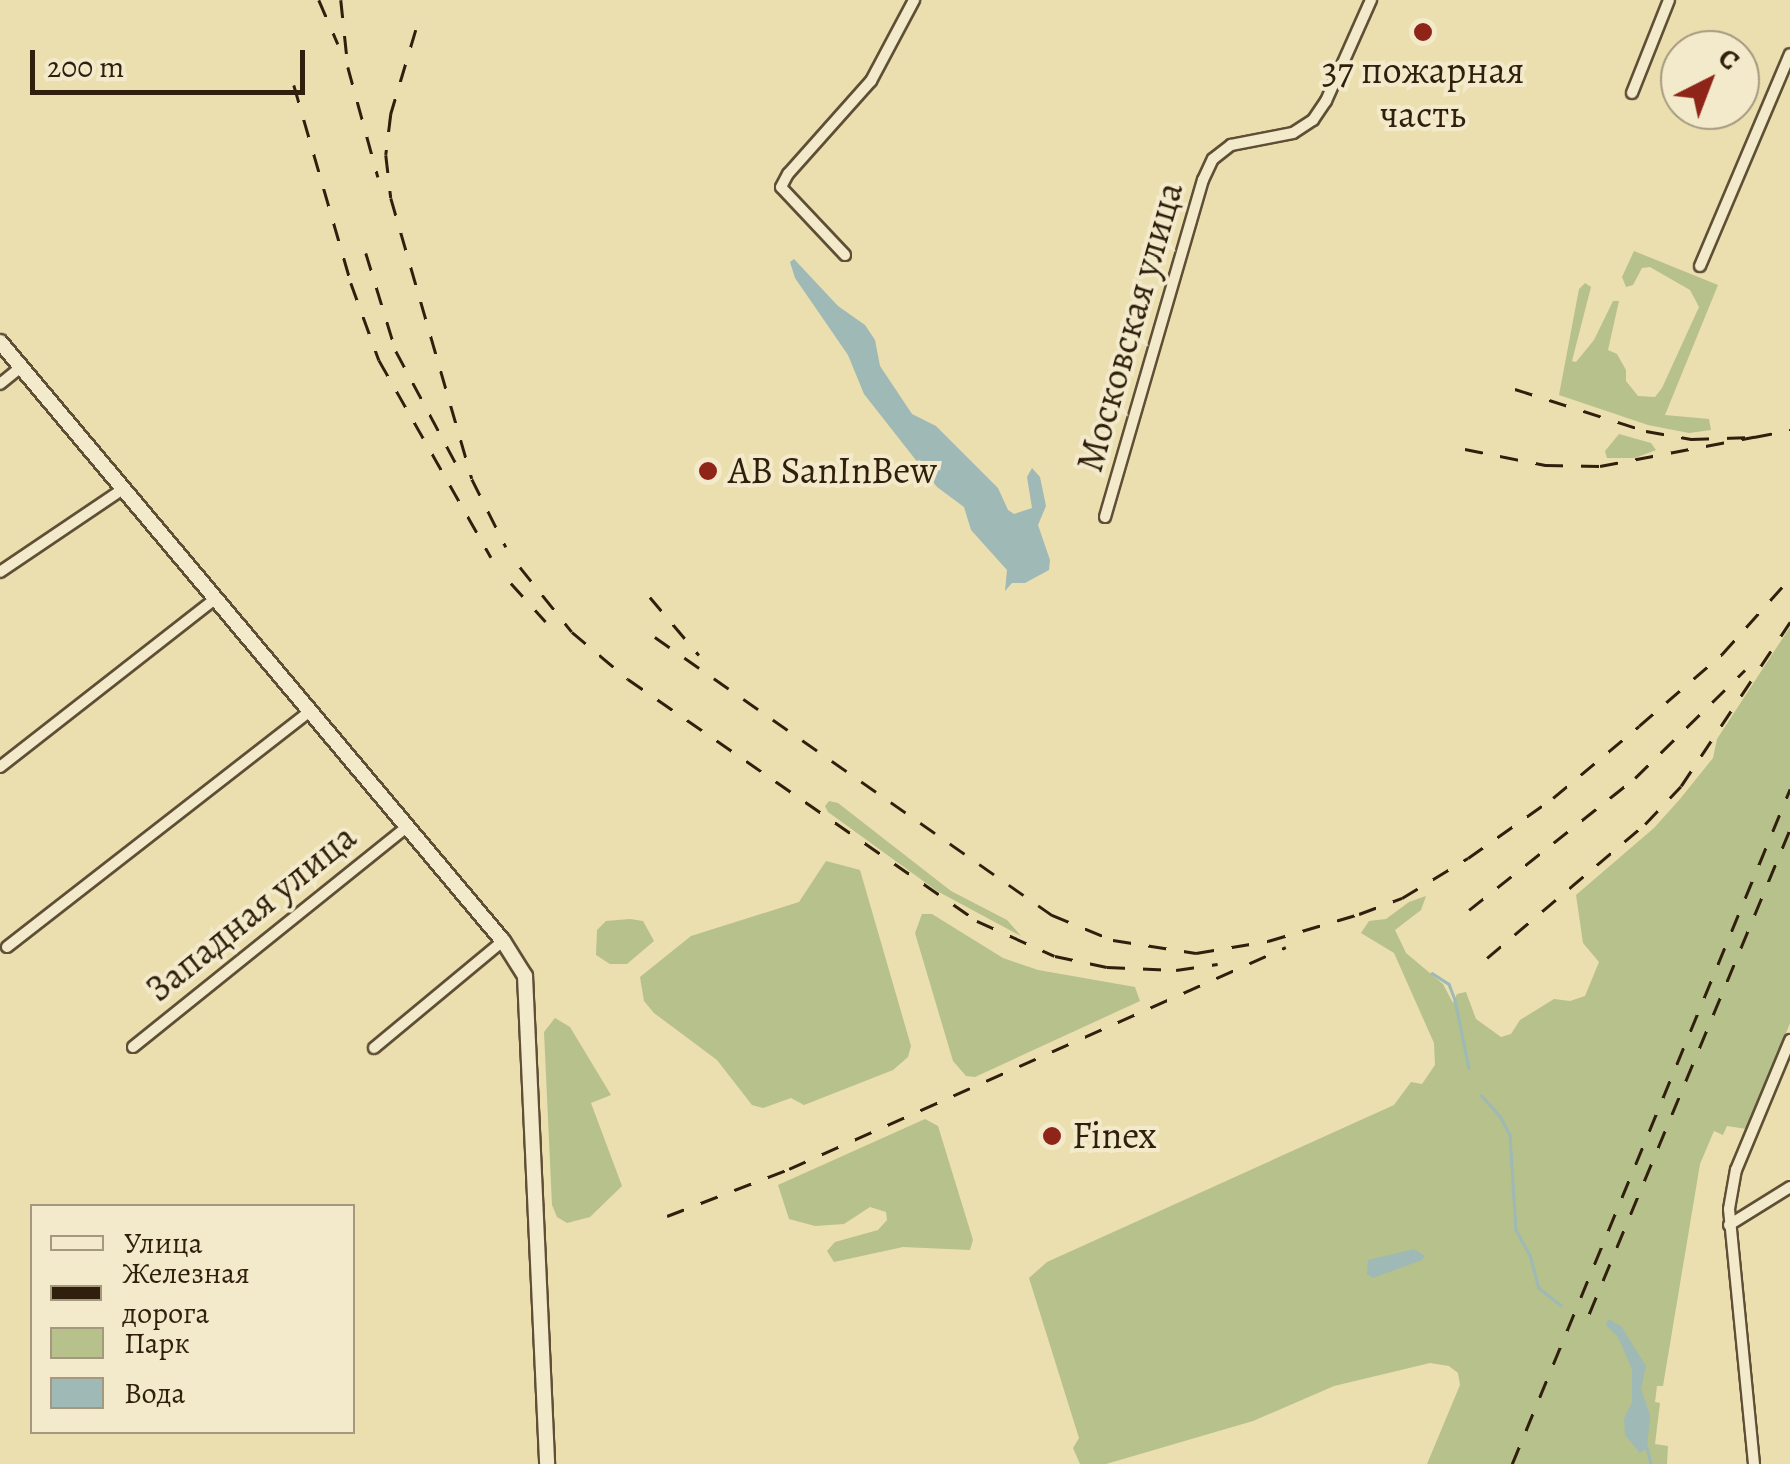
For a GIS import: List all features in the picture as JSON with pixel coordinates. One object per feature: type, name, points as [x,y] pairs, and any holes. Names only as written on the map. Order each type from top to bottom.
[{"type":"street","points":[[845,255],[781,187],[788,174],[871,81],[914,0]]},
{"type":"street","name":"Московская улица","points":[[1105,517],[1203,180],[1213,159],[1232,145],[1293,133],[1313,120],[1326,102],[1371,0]]},
{"type":"street","points":[[1632,93],[1670,0]]},
{"type":"street","points":[[1700,266],[1790,54]]},
{"type":"street","points":[[0,342],[503,941],[524,976],[528,992],[547,1464]]},
{"type":"street","points":[[0,384],[21,367]]},
{"type":"street","points":[[0,572],[124,489]]},
{"type":"street","points":[[0,766],[214,598]]},
{"type":"street","points":[[8,946],[310,711]]},
{"type":"street","name":"Западная улица","points":[[133,1047],[408,827]]},
{"type":"street","points":[[374,1048],[503,941]]},
{"type":"street","points":[[1754,1464],[1730,1225],[1736,1170],[1790,1040]]},
{"type":"street","points":[[1778,1071],[1790,1076]]},
{"type":"street","points":[[1730,1225],[1790,1187]]},
{"type":"green space","points":[[1634,251],[1718,285],[1665,415],[1709,419],[1711,430],[1689,433],[1648,425],[1559,395],[1579,289],[1585,283],[1591,287],[1572,361],[1576,362],[1594,340],[1613,301],[1619,301],[1608,350],[1617,354],[1626,370],[1626,381],[1638,396],[1655,397],[1662,388],[1699,307],[1690,290],[1650,267],[1642,268],[1633,285],[1626,287],[1622,277]]},
{"type":"green space","points":[[1619,434],[1651,443],[1656,450],[1635,458],[1607,458],[1605,451]]},
{"type":"green space","points":[[1790,627],[1790,1023],[1747,1129],[1727,1126],[1723,1135],[1714,1131],[1700,1164],[1663,1386],[1657,1386],[1655,1402],[1660,1403],[1655,1444],[1668,1446],[1667,1464],[1427,1464],[1460,1385],[1458,1373],[1449,1366],[1430,1363],[1334,1386],[1253,1421],[1106,1464],[1080,1464],[1073,1448],[1079,1438],[1029,1278],[1047,1262],[1394,1105],[1411,1082],[1422,1084],[1435,1065],[1434,1043],[1394,953],[1361,933],[1369,921],[1386,919],[1409,902],[1426,896],[1421,910],[1395,930],[1406,953],[1443,984],[1453,1003],[1457,994],[1466,992],[1476,1019],[1501,1037],[1511,1034],[1520,1020],[1554,999],[1570,1001],[1585,996],[1599,962],[1583,943],[1576,895],[1654,828],[1713,758],[1717,739]]},
{"type":"green space","points":[[829,801],[838,803],[951,891],[1007,920],[1021,936],[937,891],[828,812],[825,806]]},
{"type":"green space","points":[[826,861],[860,870],[911,1046],[908,1057],[893,1070],[804,1105],[791,1098],[763,1108],[752,1105],[717,1060],[654,1013],[644,1001],[640,977],[691,936],[799,902]]},
{"type":"green space","points":[[922,914],[932,914],[1003,958],[1038,970],[1135,987],[1140,1001],[975,1077],[966,1076],[953,1061],[915,933]]},
{"type":"green space","points":[[606,921],[643,921],[654,941],[627,964],[610,964],[596,955],[597,930]]},
{"type":"green space","points":[[555,1018],[570,1027],[611,1095],[591,1103],[622,1186],[590,1217],[567,1223],[557,1217],[552,1205],[544,1032]]},
{"type":"green space","points":[[925,1119],[938,1126],[973,1240],[970,1250],[903,1247],[834,1262],[827,1251],[835,1242],[878,1230],[887,1220],[886,1212],[870,1207],[844,1224],[815,1226],[789,1219],[778,1185]]},
{"type":"water","points":[[794,259],[838,306],[865,325],[875,340],[880,366],[912,414],[936,426],[998,488],[1008,510],[1014,514],[1032,508],[1027,477],[1032,468],[1040,477],[1046,506],[1038,525],[1050,560],[1049,570],[1025,583],[1012,583],[1005,591],[1007,570],[971,530],[964,507],[937,487],[864,394],[848,355],[795,278],[790,262]]},
{"type":"water","points":[[1414,1249],[1425,1256],[1422,1260],[1373,1278],[1367,1274],[1368,1260]]},
{"type":"water","points":[[1608,1319],[1621,1326],[1646,1366],[1641,1389],[1650,1415],[1647,1448],[1640,1453],[1625,1435],[1624,1419],[1632,1402],[1632,1369],[1618,1337],[1606,1325]]},
{"type":"waterway","points":[[1432,973],[1449,984],[1469,1068]]},
{"type":"waterway","points":[[1481,1095],[1500,1116],[1510,1135],[1516,1230],[1530,1255],[1539,1288],[1561,1305]]},
{"type":"waterway","points":[[1647,1448],[1651,1464]]},
{"type":"railway","points":[[319,0],[338,44]]},
{"type":"railway","points":[[341,0],[348,67],[378,177]]},
{"type":"railway","points":[[416,30],[391,114],[386,155],[391,198],[472,479],[506,547]]},
{"type":"railway","points":[[294,85],[351,283],[379,360],[491,557]]},
{"type":"railway","points":[[366,253],[396,351],[460,471]]},
{"type":"railway","points":[[1515,389],[1646,431],[1691,439],[1754,437],[1790,430]]},
{"type":"railway","points":[[1465,449],[1545,465],[1600,466],[1754,437]]},
{"type":"railway","points":[[520,567],[572,632],[628,679],[977,921],[1055,956],[1107,967],[1176,970],[1218,964]]},
{"type":"railway","points":[[655,637],[1052,915],[1113,940],[1196,953],[1268,941],[1359,914],[1402,898],[1468,858],[1553,798],[1722,654],[1790,578]]},
{"type":"railway","points":[[511,583],[546,622]]},
{"type":"railway","points":[[650,597],[699,655]]},
{"type":"railway","points":[[1487,958],[1645,824],[1681,786],[1790,622]]},
{"type":"railway","points":[[1469,910],[1635,778],[1745,670]]},
{"type":"railway","points":[[1512,1464],[1790,789]]},
{"type":"railway","points":[[1589,1314],[1790,829]]},
{"type":"railway","points":[[667,1216],[789,1169],[1286,947]]},
{"type":"place","name":"37 пожарная часть","points":[[1423,32]]},
{"type":"place","name":"AB SanInBew","points":[[708,471]]},
{"type":"place","name":"Finex","points":[[1052,1136]]}]
